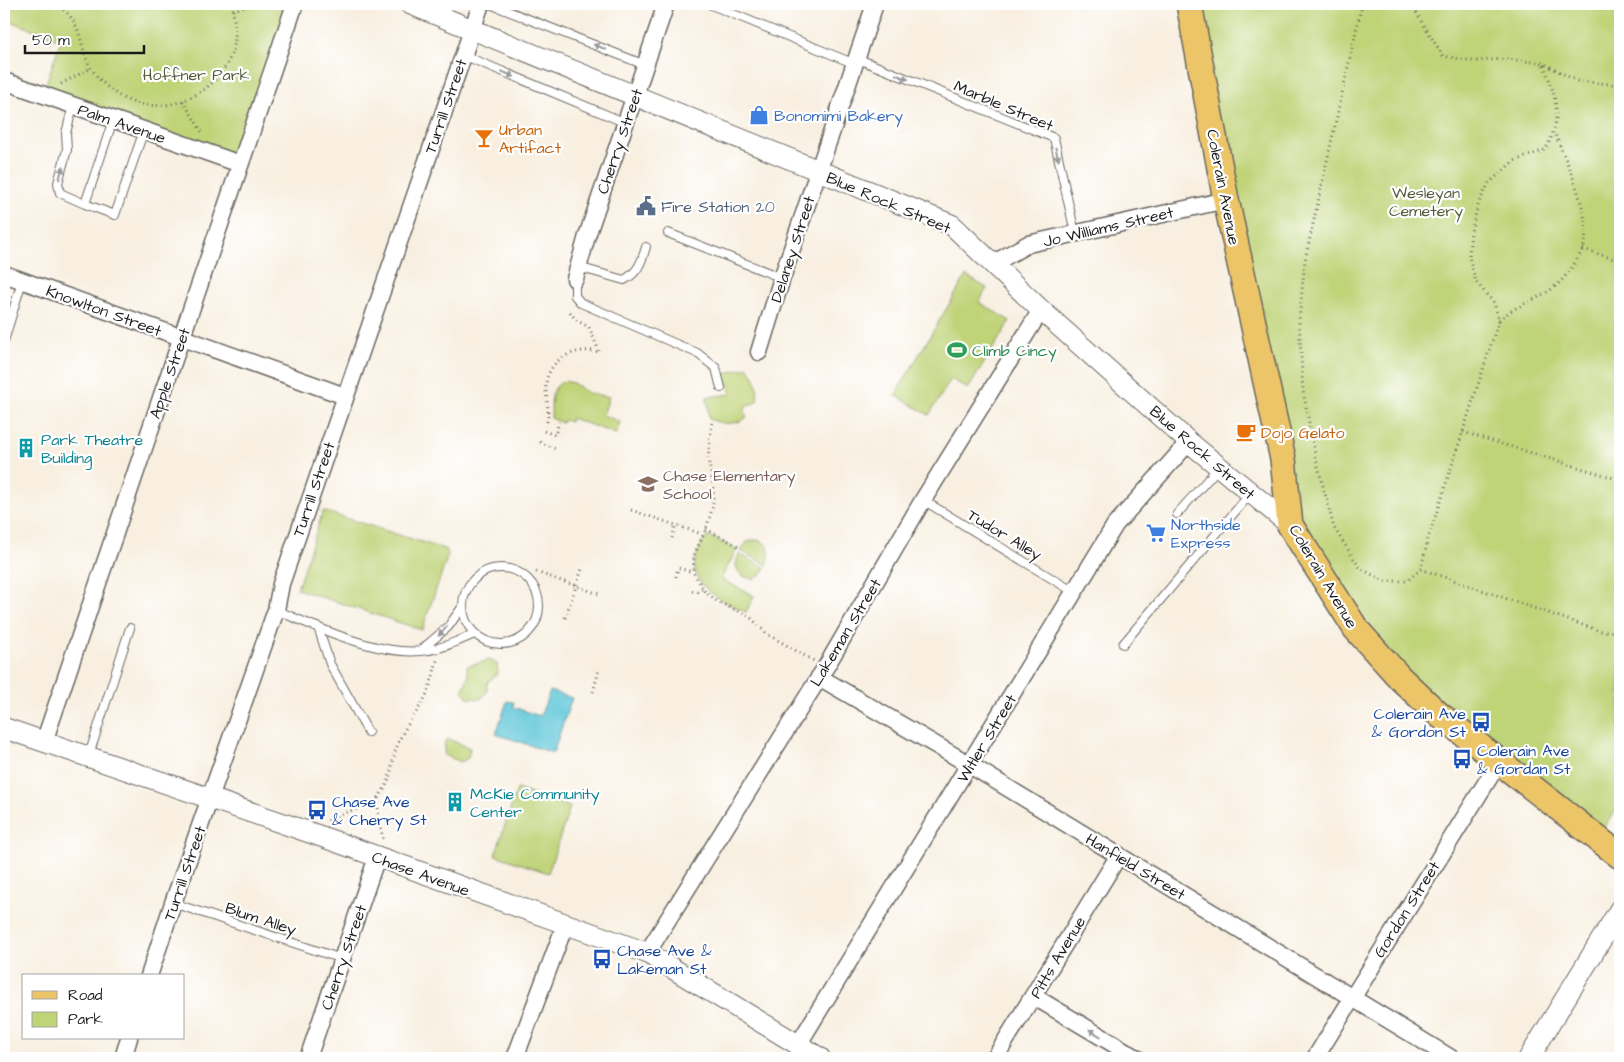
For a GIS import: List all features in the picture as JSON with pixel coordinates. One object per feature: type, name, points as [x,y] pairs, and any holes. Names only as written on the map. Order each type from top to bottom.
[{"type":"main road","name":"Colerain Avenue","points":[[1188,4],[1226,200],[1283,459],[1290,525],[1356,629],[1378,655],[1436,713],[1620,856]]},
{"type":"street","name":"Apple Street","points":[[44,742],[295,4]]},
{"type":"street","name":"Blue Rock Street","points":[[410,4],[635,95],[818,172],[952,225],[994,263],[1041,310],[1189,442],[1290,525]]},
{"type":"street","name":"Turrill Street","points":[[150,974],[276,610],[281,584],[345,396],[481,4]]},
{"type":"street","name":"Cherry Street","points":[[577,273],[666,4]]},
{"type":"street","name":"Delaney Street","points":[[759,352],[782,278],[875,4]]},
{"type":"street","name":"Palm Avenue","points":[[4,81],[240,164]]},
{"type":"street","name":"Jo Williams Street","points":[[994,263],[1028,244],[1226,200]]},
{"type":"street","name":"Knowlton Street","points":[[4,274],[345,396]]},
{"type":"street","name":"Lakeman Street","points":[[648,953],[818,671],[1041,310]]},
{"type":"street","name":"Witler Street","points":[[798,1045],[1115,525],[1189,442]]},
{"type":"street","name":"Hanfield Street","points":[[818,671],[1452,1058]]},
{"type":"street","name":"Chase Avenue","points":[[4,728],[316,835],[648,953],[820,1058]]},
{"type":"street","name":"Gordon Street","points":[[1315,1058],[1351,997],[1500,762]]},
{"type":"street","name":"Pitts Avenue","points":[[995,1058],[1118,855]]},
{"type":"street","name":"Cherry Street","points":[[308,1058],[377,857]]},
{"type":"street","points":[[1529,1058],[1620,909]]},
{"type":"street","points":[[515,1058],[565,925]]},
{"type":"street","points":[[1033,996],[1137,1058]]},
{"type":"street","points":[[123,1058],[129,1040]]},
{"type":"lane","points":[[490,4],[645,65]]},
{"type":"lane","points":[[709,4],[856,61]]},
{"type":"lane","points":[[463,56],[626,123]]},
{"type":"lane","name":"Marble Street","points":[[856,61],[1054,138],[1075,233]]},
{"type":"lane","points":[[73,106],[66,133],[67,150],[58,183],[60,193],[115,215],[144,130]]},
{"type":"lane","points":[[85,204],[113,120]]},
{"type":"lane","points":[[668,233],[782,278]]},
{"type":"lane","points":[[646,248],[641,264],[632,276],[624,280],[577,273],[573,287],[575,296],[581,303],[697,353],[716,368],[721,388]]},
{"type":"lane","points":[[4,341],[11,319],[8,308],[22,281]]},
{"type":"lane","points":[[1177,514],[1219,467]]},
{"type":"lane","points":[[1122,644],[1250,494]]},
{"type":"lane","name":"Tudor Alley","points":[[923,500],[1074,592]]},
{"type":"lane","points":[[498,568],[511,569],[523,575],[537,592],[540,604],[538,618],[526,635],[515,642],[502,644],[489,642],[475,634],[465,619],[463,606],[465,593],[472,581],[482,573],[498,568]]},
{"type":"lane","points":[[420,651],[434,641],[463,606]]},
{"type":"lane","points":[[276,610],[318,627],[395,651],[420,651],[441,648],[475,634]]},
{"type":"lane","points":[[318,627],[330,664],[368,732]]},
{"type":"lane","points":[[88,757],[130,628]]},
{"type":"lane","name":"Blum Alley","points":[[173,903],[342,959]]},
{"type":"path","points":[[55,4],[63,9],[76,23],[91,68],[96,75],[116,93],[135,102],[162,105],[183,101],[207,88],[218,78],[232,54],[236,37],[232,4]]},
{"type":"path","points":[[233,10],[256,4]]},
{"type":"path","points":[[1362,4],[1305,260],[1299,321],[1303,391],[1316,459],[1334,528],[1360,568],[1384,582],[1407,582],[1421,569],[1499,320],[1510,310],[1532,302],[1560,282],[1583,250],[1584,208],[1555,133],[1556,99],[1543,63]]},
{"type":"path","points":[[1411,4],[1443,56],[1473,61],[1507,59],[1543,63],[1577,81],[1620,85]]},
{"type":"path","points":[[42,95],[91,68]]},
{"type":"path","points":[[1499,320],[1494,303],[1476,282],[1469,256],[1471,231],[1478,202],[1489,183],[1514,160],[1545,150],[1555,133]]},
{"type":"path","points":[[1583,250],[1620,262]]},
{"type":"path","points":[[547,422],[549,412],[546,381],[556,364],[564,356],[573,352],[588,350],[599,352],[589,327],[576,320],[570,312]]},
{"type":"path","points":[[544,431],[555,435],[559,422]]},
{"type":"path","points":[[712,423],[708,458],[713,485],[713,506],[706,529],[702,534],[694,555],[693,572],[703,589],[718,602],[750,616],[767,634],[818,671]]},
{"type":"path","points":[[1463,432],[1620,480]]},
{"type":"path","points":[[540,442],[556,449]]},
{"type":"path","points":[[631,510],[702,534]]},
{"type":"path","points":[[672,538],[676,524]]},
{"type":"path","points":[[706,529],[738,546]]},
{"type":"path","points":[[676,577],[678,568],[693,572]]},
{"type":"path","points":[[565,618],[582,569]]},
{"type":"path","points":[[1421,569],[1600,631],[1620,632]]},
{"type":"path","points":[[536,572],[602,595]]},
{"type":"path","points":[[692,591],[703,589]]},
{"type":"path","points":[[316,835],[330,820],[355,811],[378,797],[388,783],[397,747],[405,728],[425,698],[438,660]]},
{"type":"path","points":[[592,692],[600,670]]},
{"type":"path","points":[[377,857],[384,837],[379,817],[378,797]]},
{"type":"green space","name":"Hoffner Park","points":[[4,4],[295,4],[240,164],[42,95],[61,40],[4,19]]},
{"type":"green space","name":"Wesleyan Cemetery","points":[[1188,4],[1620,4],[1620,805],[1596,838],[1437,713],[1290,525]]},
{"type":"green space","name":"Climb Cincy","points":[[966,276],[987,288],[979,302],[1010,321],[968,389],[951,379],[929,415],[895,395]]},
{"type":"green space","points":[[748,367],[755,380],[758,397],[757,402],[745,406],[746,418],[741,421],[728,423],[709,419],[707,397],[731,394],[724,374]]},
{"type":"green space","points":[[565,381],[573,383],[588,393],[609,397],[603,415],[620,422],[616,434],[571,418],[570,422],[564,420],[562,423],[551,418],[553,392],[556,387]]},
{"type":"green space","points":[[323,511],[447,550],[448,555],[422,630],[297,589]]},
{"type":"green space","points":[[709,536],[737,549],[721,579],[754,596],[746,612],[717,597],[700,582],[696,573],[695,563],[698,552]]},
{"type":"green space","points":[[753,540],[763,542],[768,547],[767,565],[741,551],[747,542]]},
{"type":"green space","points":[[739,554],[766,568],[754,579],[747,578],[739,573],[736,567]]},
{"type":"green space","points":[[490,660],[497,664],[498,673],[487,683],[487,692],[481,699],[468,698],[463,690],[468,677],[467,666]]},
{"type":"green space","points":[[448,739],[470,748],[468,758],[461,762],[444,755],[445,741]]},
{"type":"green space","points":[[517,789],[570,807],[548,873],[495,855]]},
{"type":"water","points":[[550,691],[572,698],[553,753],[496,734],[507,701],[514,702],[513,707],[540,716]]},
{"type":"place","name":"Bonomimi Bakery","points":[[759,115]]},
{"type":"place","name":"Urban Artifact","points":[[484,138]]},
{"type":"place","name":"Fire Station 20","points":[[646,206]]},
{"type":"place","name":"Climb Cincy","points":[[957,350]]},
{"type":"place","name":"Dojo Gelato","points":[[1246,432]]},
{"type":"place","name":"Park Theatre Building","points":[[26,448]]},
{"type":"place","name":"Chase Elementary School","points":[[648,484]]},
{"type":"place","name":"Northside Express","points":[[1156,533]]},
{"type":"place","name":"Colerain Ave & Gordon St","points":[[1481,722]]},
{"type":"place","name":"Colerain Ave & Gordan St","points":[[1462,759]]},
{"type":"place","name":"McKie Community Center","points":[[455,802]]},
{"type":"place","name":"Chase Ave & Cherry St","points":[[317,810]]},
{"type":"place","name":"Chase Ave & Lakeman St","points":[[602,959]]}]
